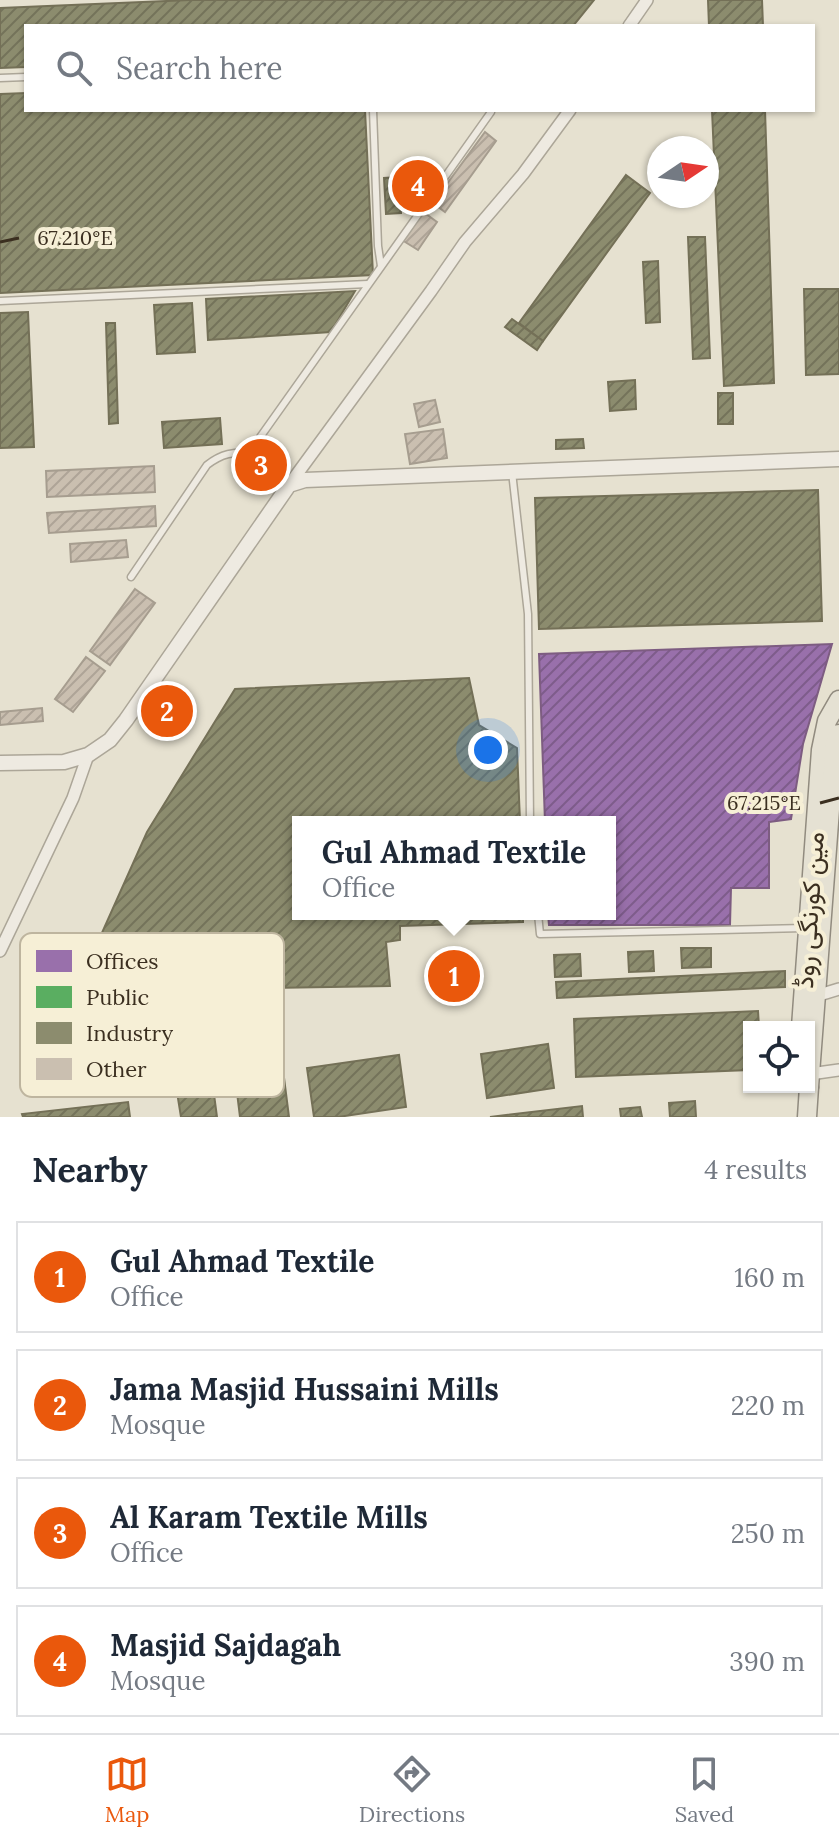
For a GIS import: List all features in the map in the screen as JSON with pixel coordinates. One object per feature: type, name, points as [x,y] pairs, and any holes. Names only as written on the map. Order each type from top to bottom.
[{"type":"main road","name":"مین کورنگی روڈ","points":[[801,1021],[821,750],[827,721],[839,700]]},
{"type":"main road","name":"مین کورنگی روڈ","points":[[814,1021],[828,820],[835,743],[839,734]]},
{"type":"main road","points":[[795,1117],[797,1093]]},
{"type":"main road","name":"مین کورنگی روڈ","points":[[807,1117],[809,1093]]},
{"type":"street","points":[[630,24],[647,0]]},
{"type":"street","points":[[0,763],[64,762],[88,755],[110,740],[288,486],[465,242],[523,174],[569,112]]},
{"type":"street","points":[[288,486],[305,480],[839,459]]},
{"type":"street","points":[[0,951],[73,798],[88,755]]},
{"type":"street","points":[[816,996],[839,989]]},
{"type":"street","points":[[815,1073],[839,1070]]},
{"type":"lane","points":[[0,78],[24,77]]},
{"type":"lane","points":[[373,112],[381,266]]},
{"type":"lane","points":[[288,486],[254,458],[251,450],[491,112]]},
{"type":"lane","points":[[0,301],[369,284]]},
{"type":"lane","points":[[131,577],[207,465],[227,454],[252,453]]},
{"type":"lane","points":[[512,472],[528,614],[530,816]]},
{"type":"lane","points":[[539,920],[540,934],[807,928]]},
{"type":"building: Offices","points":[[832,644],[803,744],[791,819],[769,822],[769,888],[731,888],[730,925],[549,925],[549,920],[616,920],[616,816],[545,816],[539,654]]},
{"type":"building: Public","points":[[427,173],[433,192],[409,199],[403,181]]},
{"type":"building: Public","points":[[167,701],[180,707],[169,722],[155,715],[158,705]]},
{"type":"building: Industry","points":[[190,0],[594,0],[575,24],[24,24],[24,67],[0,68],[0,8]]},
{"type":"building: Industry","points":[[708,0],[762,0],[763,24],[709,24]]},
{"type":"building: Industry","points":[[24,93],[24,112],[365,112],[373,275],[0,293],[0,94]]},
{"type":"building: Industry","points":[[712,112],[765,112],[774,383],[724,386],[716,208],[719,208],[719,136],[713,136]]},
{"type":"building: Industry","points":[[626,175],[647,191],[647,197],[543,341],[519,323]]},
{"type":"building: Industry","points":[[398,177],[401,213],[386,214],[384,178]]},
{"type":"building: Industry","points":[[688,237],[705,237],[710,358],[693,359]]},
{"type":"building: Industry","points":[[658,261],[660,322],[646,323],[643,262]]},
{"type":"building: Industry","points":[[804,289],[839,289],[839,374],[806,375]]},
{"type":"building: Industry","points":[[355,291],[331,332],[208,340],[206,299]]},
{"type":"building: Industry","points":[[192,303],[195,352],[157,354],[154,305]]},
{"type":"building: Industry","points":[[28,312],[34,447],[0,448],[0,313]]},
{"type":"building: Industry","points":[[512,319],[543,341],[537,350],[505,327]]},
{"type":"building: Industry","points":[[106,323],[115,323],[118,423],[109,424]]},
{"type":"building: Industry","points":[[635,380],[636,409],[610,411],[608,382]]},
{"type":"building: Industry","points":[[718,393],[733,393],[733,424],[718,424]]},
{"type":"building: Industry","points":[[220,418],[222,444],[164,448],[162,422]]},
{"type":"building: Industry","points":[[583,439],[584,448],[556,449],[556,440]]},
{"type":"building: Industry","points":[[818,490],[822,621],[539,629],[535,498]]},
{"type":"building: Industry","points":[[469,678],[479,725],[517,748],[520,816],[292,816],[292,920],[523,922],[400,926],[400,940],[386,942],[390,986],[284,988],[284,933],[102,933],[147,832],[235,689]]},
{"type":"building: Industry","points":[[681,948],[711,948],[711,967],[682,968]]},
{"type":"building: Industry","points":[[653,951],[654,971],[629,972],[628,952]]},
{"type":"building: Industry","points":[[580,954],[581,976],[555,977],[554,955]]},
{"type":"building: Industry","points":[[785,971],[785,987],[557,998],[556,982]]},
{"type":"building: Industry","points":[[758,1011],[759,1021],[743,1021],[743,1070],[576,1077],[574,1019]]},
{"type":"building: Industry","points":[[548,1044],[554,1088],[487,1098],[481,1054]]},
{"type":"building: Industry","points":[[399,1055],[406,1107],[338,1117],[314,1117],[307,1068]]},
{"type":"building: Industry","points":[[284,1078],[289,1117],[240,1117],[238,1097],[284,1097]]},
{"type":"building: Industry","points":[[178,1097],[214,1097],[217,1117],[181,1117]]},
{"type":"building: Industry","points":[[695,1101],[696,1117],[670,1117],[669,1103]]},
{"type":"building: Industry","points":[[128,1102],[130,1117],[23,1117],[22,1114]]},
{"type":"building: Industry","points":[[582,1106],[583,1117],[490,1117]]},
{"type":"building: Industry","points":[[640,1107],[642,1117],[621,1117],[620,1109]]},
{"type":"building: Other","points":[[485,132],[496,141],[445,212],[433,203]]},
{"type":"building: Other","points":[[422,211],[437,222],[418,250],[402,240]]},
{"type":"building: Other","points":[[435,400],[440,422],[419,427],[414,404]]},
{"type":"building: Other","points":[[443,429],[447,458],[410,464],[405,434]]},
{"type":"building: Other","points":[[154,466],[155,492],[47,497],[46,471]]},
{"type":"building: Other","points":[[155,506],[156,526],[49,533],[47,513]]},
{"type":"building: Other","points":[[126,540],[128,557],[71,562],[70,544]]},
{"type":"building: Other","points":[[135,589],[155,603],[110,665],[90,651]]},
{"type":"building: Other","points":[[86,657],[105,671],[73,712],[55,699]]},
{"type":"building: Other","points":[[42,708],[43,721],[0,725],[0,712]]},
{"type":"place","name":"Masjid Sajdagah","points":[[418,186]]},
{"type":"place","name":"Al Karam Textile Mills","points":[[261,465]]},
{"type":"place","name":"Jama Masjid Hussaini Mills","points":[[167,711]]},
{"type":"place","name":"Gul Ahmad Textile","points":[[454,976]]}]
